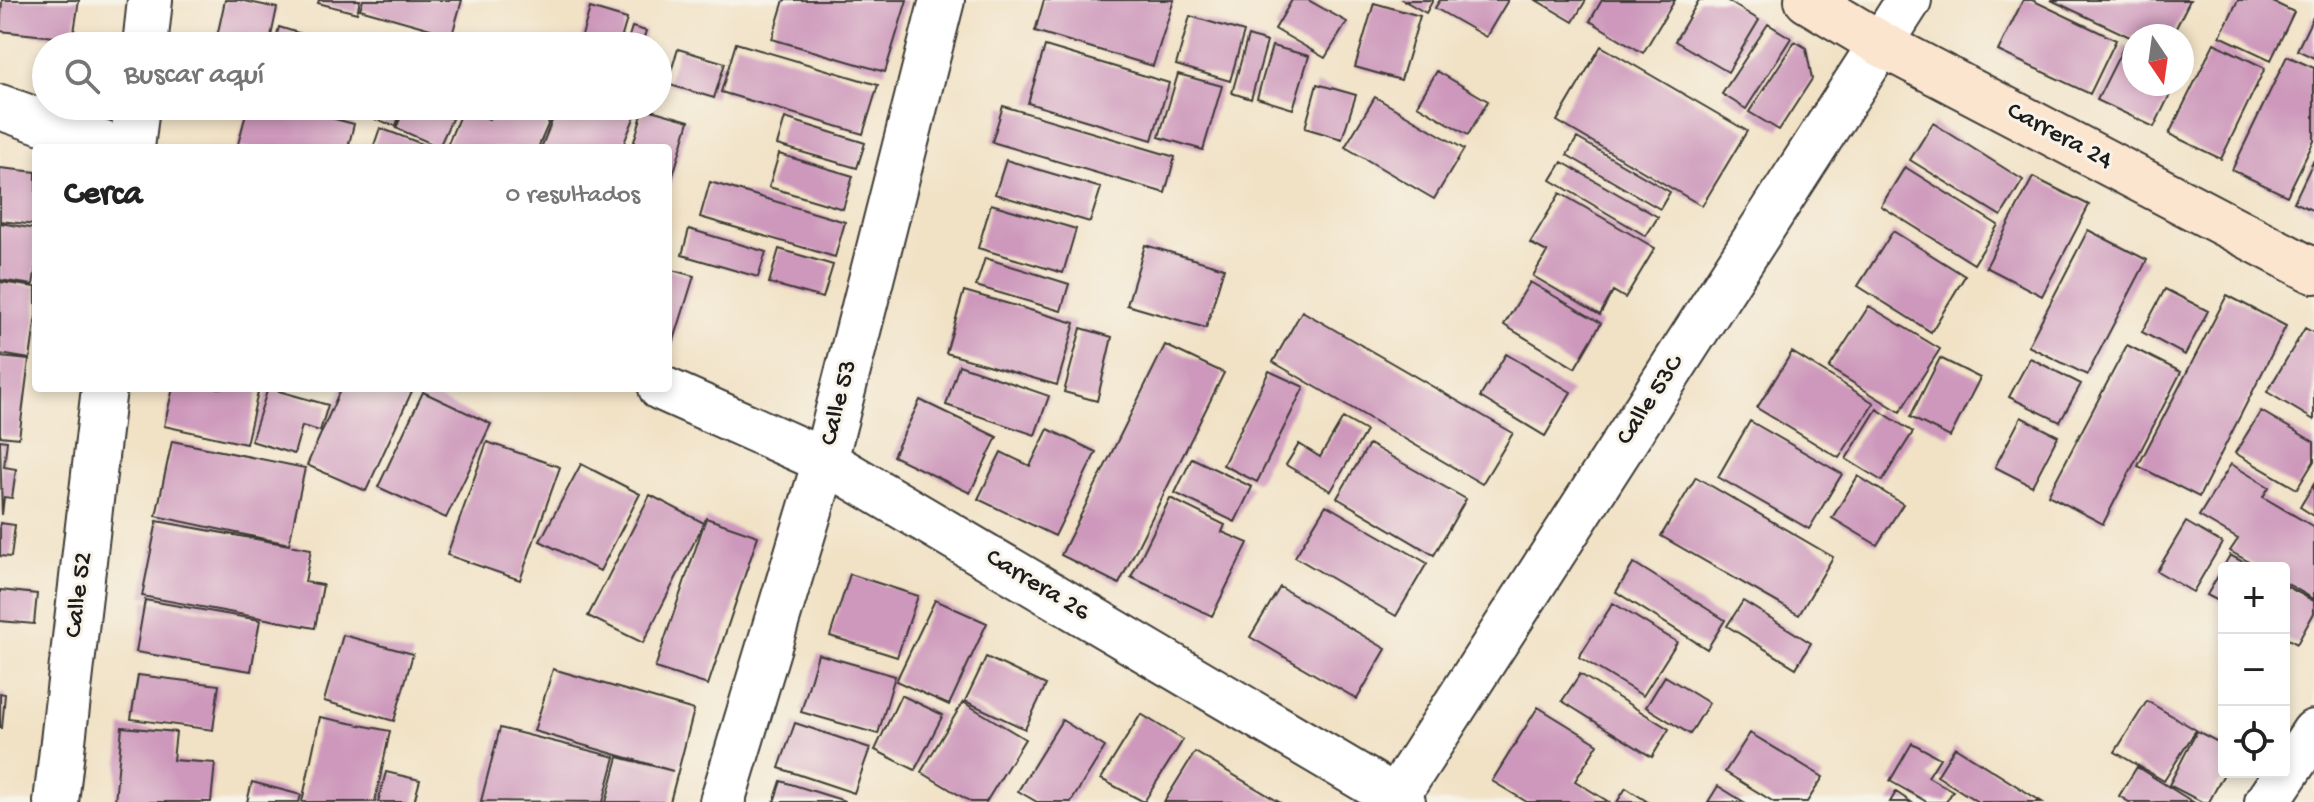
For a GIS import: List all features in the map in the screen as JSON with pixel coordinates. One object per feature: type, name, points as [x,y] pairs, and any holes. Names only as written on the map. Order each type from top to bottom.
[{"type":"street","points":[[147,32],[150,0]]},
{"type":"street","name":"Calle 53","points":[[722,802],[825,461],[942,0]]},
{"type":"street","name":"Carrera 24","points":[[1807,0],[1881,44],[2314,271]]},
{"type":"street","name":"Calle 53C","points":[[1397,801],[1909,0]]},
{"type":"street","points":[[0,107],[32,118]]},
{"type":"street","points":[[36,120],[104,144]]},
{"type":"street","points":[[132,144],[135,120]]},
{"type":"street","name":"Calle 52","points":[[56,802],[104,392]]},
{"type":"street","name":"Carrera 26","points":[[670,392],[825,461],[1397,801]]},
{"type":"street","points":[[2267,802],[2308,751]]},
{"type":"building","points":[[2,0],[79,0],[74,32],[32,32],[32,35],[0,31]]},
{"type":"building","points":[[225,0],[277,8],[272,32],[218,32]]},
{"type":"building","points":[[319,0],[360,0],[357,13],[318,3]]},
{"type":"building","points":[[363,0],[462,0],[453,32],[441,32],[360,9]]},
{"type":"building","points":[[784,0],[907,0],[885,72],[772,39]]},
{"type":"building","points":[[1044,0],[1174,0],[1153,66],[1035,31]]},
{"type":"building","points":[[1292,0],[1308,0],[1347,22],[1325,58],[1275,29]]},
{"type":"building","points":[[1403,0],[1433,0],[1426,13]]},
{"type":"building","points":[[1440,0],[1508,0],[1486,37],[1435,8]]},
{"type":"building","points":[[1536,0],[1586,0],[1573,22]]},
{"type":"building","points":[[1602,0],[1675,0],[1643,53],[1590,21]]},
{"type":"building","points":[[1699,0],[1726,0],[1759,20],[1728,72],[1675,41]]},
{"type":"building","points":[[2023,0],[2032,0],[2116,40],[2090,94],[1998,51]]},
{"type":"building","points":[[2051,0],[2190,0],[2178,24],[2122,24],[2122,33]]},
{"type":"building","points":[[2238,0],[2269,0],[2294,12],[2271,60],[2220,36]]},
{"type":"building","points":[[1374,3],[1420,16],[1401,80],[1355,67]]},
{"type":"building","points":[[590,8],[627,19],[623,32],[583,32]]},
{"type":"building","points":[[2314,15],[2314,58],[2297,50]]},
{"type":"building","points":[[1190,16],[1244,32],[1230,81],[1176,65]]},
{"type":"building","points":[[1768,24],[1791,38],[1746,109],[1722,94]]},
{"type":"building","points":[[279,27],[295,32],[278,32]]},
{"type":"building","points":[[632,27],[646,31],[646,32],[630,32]]},
{"type":"building","points":[[1248,36],[1267,42],[1251,99],[1232,93]]},
{"type":"building","points":[[1795,41],[1806,48],[1812,79],[1779,130],[1749,112]]},
{"type":"building","points":[[736,43],[878,85],[863,134],[721,92]]},
{"type":"building","points":[[2214,43],[2265,68],[2221,159],[2169,134],[2188,96],[2194,96],[2194,83]]},
{"type":"building","points":[[1045,46],[1169,83],[1152,140],[1028,103]]},
{"type":"building","points":[[1272,46],[1309,56],[1293,109],[1257,98]]},
{"type":"building","points":[[1601,46],[1747,131],[1702,206],[1557,121]]},
{"type":"building","points":[[678,49],[725,63],[714,98],[672,85],[672,68]]},
{"type":"building","points":[[2122,50],[2122,96],[2169,96],[2154,127],[2097,100]]},
{"type":"building","points":[[2287,56],[2314,68],[2314,141],[2287,196],[2232,170]]},
{"type":"building","points":[[1437,71],[1488,101],[1468,135],[1417,105]]},
{"type":"building","points":[[1178,74],[1222,86],[1203,150],[1159,137]]},
{"type":"building","points":[[1317,84],[1356,95],[1342,139],[1305,128]]},
{"type":"building","points":[[1375,97],[1464,149],[1434,199],[1345,147]]},
{"type":"building","points":[[1003,106],[1175,157],[1165,193],[992,142]]},
{"type":"building","points":[[672,116],[689,121],[672,179],[672,144],[633,144],[640,120],[672,120]]},
{"type":"building","points":[[785,118],[865,143],[857,168],[777,145]]},
{"type":"building","points":[[244,120],[339,120],[354,124],[349,144],[238,144]]},
{"type":"building","points":[[378,120],[398,120],[396,126]]},
{"type":"building","points":[[400,120],[452,120],[440,144],[432,144],[396,128]]},
{"type":"building","points":[[458,120],[550,120],[540,144],[448,144]]},
{"type":"building","points":[[552,120],[633,120],[624,144],[543,144]]},
{"type":"building","points":[[1933,123],[2023,180],[2001,216],[1910,160]]},
{"type":"building","points":[[380,128],[422,144],[374,144]]},
{"type":"building","points":[[1577,138],[1670,192],[1660,209],[1567,155]]},
{"type":"building","points":[[779,154],[853,176],[843,209],[769,187]]},
{"type":"building","points":[[1006,160],[1101,188],[1090,222],[995,194]]},
{"type":"building","points":[[2314,160],[2314,211],[2294,202]]},
{"type":"building","points":[[1562,162],[1658,217],[1646,236],[1551,180]]},
{"type":"building","points":[[1905,167],[1998,225],[1974,264],[1881,206]]},
{"type":"building","points":[[0,168],[32,172],[32,225],[0,221]]},
{"type":"building","points":[[2033,177],[2089,205],[2042,296],[1986,267]]},
{"type":"building","points":[[710,182],[845,222],[835,257],[700,217]]},
{"type":"building","points":[[1560,193],[1655,248],[1625,298],[1613,291],[1600,315],[1533,276],[1547,252],[1530,243]]},
{"type":"building","points":[[991,204],[1076,229],[1063,273],[978,248]]},
{"type":"building","points":[[0,223],[32,228],[32,285],[0,280]]},
{"type":"building","points":[[689,229],[766,252],[758,277],[682,255]]},
{"type":"building","points":[[2088,230],[2147,260],[2087,375],[2028,346]]},
{"type":"building","points":[[1893,231],[1965,276],[1931,332],[1858,286]]},
{"type":"building","points":[[1145,245],[1224,268],[1206,328],[1127,305]]},
{"type":"building","points":[[779,249],[833,265],[823,298],[769,283]]},
{"type":"building","points":[[985,258],[1069,284],[1061,311],[976,286]]},
{"type":"building","points":[[672,270],[694,276],[672,347]]},
{"type":"building","points":[[0,282],[32,286],[30,359],[0,354]]},
{"type":"building","points":[[1530,282],[1601,323],[1575,368],[1504,325]]},
{"type":"building","points":[[2165,289],[2208,311],[2185,355],[2142,332]]},
{"type":"building","points":[[964,291],[1075,323],[1057,385],[946,353]]},
{"type":"building","points":[[2227,295],[2286,326],[2199,497],[2138,466]]},
{"type":"building","points":[[1869,306],[1940,349],[1900,412],[1829,368]]},
{"type":"building","points":[[1302,311],[1513,433],[1482,484],[1273,362]]},
{"type":"building","points":[[1081,328],[1112,337],[1097,401],[1064,392]]},
{"type":"building","points":[[2305,328],[2314,333],[2314,420],[2267,392]]},
{"type":"building","points":[[1165,345],[1224,373],[1119,584],[1061,555]]},
{"type":"building","points":[[2127,345],[2181,372],[2103,524],[2048,495]]},
{"type":"building","points":[[1792,352],[1874,403],[1839,458],[1757,408]]},
{"type":"building","points":[[1506,354],[1571,392],[1545,436],[1480,397]]},
{"type":"building","points":[[0,357],[29,360],[19,438],[0,436]]},
{"type":"building","points":[[1940,358],[1980,378],[1950,437],[1910,417]]},
{"type":"building","points":[[2030,358],[2081,384],[2060,422],[2009,397]]},
{"type":"building","points":[[959,365],[1049,396],[1035,435],[946,405]]},
{"type":"building","points":[[1269,371],[1304,387],[1257,482],[1223,465]]},
{"type":"building","points":[[172,392],[258,392],[246,444],[164,426]]},
{"type":"building","points":[[267,392],[282,392],[328,405],[320,431],[302,426],[294,454],[251,441]]},
{"type":"building","points":[[339,392],[412,392],[366,491],[307,465]]},
{"type":"building","points":[[423,392],[491,424],[446,518],[378,487]]},
{"type":"building","points":[[920,400],[997,437],[970,493],[893,456]]},
{"type":"building","points":[[1877,409],[1913,432],[1882,481],[1846,459]]},
{"type":"building","points":[[2261,411],[2314,442],[2314,461],[2297,489],[2235,453]]},
{"type":"building","points":[[2021,417],[2058,436],[2032,486],[1995,467]]},
{"type":"building","points":[[1343,418],[1366,431],[1331,491],[1286,465],[1299,444],[1320,457]]},
{"type":"building","points":[[1750,421],[1842,474],[1809,529],[1718,477]]},
{"type":"building","points":[[1048,429],[1096,452],[1055,536],[978,499],[1001,452],[1030,466]]},
{"type":"building","points":[[0,440],[7,441],[4,467],[16,469],[12,498],[4,497],[2,515]]},
{"type":"building","points":[[172,441],[305,468],[289,544],[156,516]]},
{"type":"building","points":[[487,442],[560,467],[520,580],[447,555]]},
{"type":"building","points":[[1369,444],[1466,499],[1434,555],[1337,498]]},
{"type":"building","points":[[1192,458],[1252,487],[1235,522],[1175,493]]},
{"type":"building","points":[[581,464],[640,494],[600,571],[540,541]]},
{"type":"building","points":[[2231,464],[2269,487],[2263,497],[2314,527],[2314,599],[2290,585],[2290,562],[2249,562],[2230,551],[2238,539],[2199,516]]},
{"type":"building","points":[[1858,476],[1903,504],[1877,545],[1832,518]]},
{"type":"building","points":[[1696,477],[1833,557],[1799,615],[1661,536]]},
{"type":"building","points":[[2314,484],[2314,516],[2300,507]]},
{"type":"building","points":[[650,495],[704,523],[643,643],[588,616]]},
{"type":"building","points":[[1170,498],[1225,525],[1222,532],[1248,543],[1212,616],[1131,577]]},
{"type":"building","points":[[1326,505],[1427,563],[1396,616],[1295,557]]},
{"type":"building","points":[[706,518],[758,536],[708,685],[655,668]]},
{"type":"building","points":[[157,521],[311,549],[305,582],[323,585],[315,628],[142,596]]},
{"type":"building","points":[[2186,522],[2222,543],[2193,592],[2157,571]]},
{"type":"building","points":[[0,523],[15,525],[11,557],[0,556]]},
{"type":"building","points":[[2230,555],[2243,562],[2226,562]]},
{"type":"building","points":[[1634,563],[1725,620],[1707,649],[1616,592]]},
{"type":"building","points":[[850,574],[918,596],[897,657],[830,636]]},
{"type":"building","points":[[2218,576],[2218,601],[2207,595]]},
{"type":"building","points":[[1280,587],[1386,649],[1357,699],[1250,637]]},
{"type":"building","points":[[2290,588],[2314,601],[2314,613],[2297,644],[2290,640]]},
{"type":"building","points":[[0,590],[37,594],[34,624],[0,621]]},
{"type":"building","points":[[145,600],[260,620],[251,671],[136,652]]},
{"type":"building","points":[[935,600],[987,623],[949,705],[896,681]]},
{"type":"building","points":[[1743,601],[1811,643],[1796,668],[1727,626]]},
{"type":"building","points":[[1613,603],[1677,642],[1643,696],[1579,657]]},
{"type":"building","points":[[343,635],[413,654],[394,721],[324,701]]},
{"type":"building","points":[[818,654],[895,676],[878,734],[801,712]]},
{"type":"building","points":[[986,657],[1046,685],[1025,729],[965,701]]},
{"type":"building","points":[[553,669],[694,710],[670,802],[606,802],[618,757],[673,771],[534,731]]},
{"type":"building","points":[[1580,674],[1669,729],[1652,757],[1562,701]]},
{"type":"building","points":[[138,675],[219,685],[213,730],[131,719]]},
{"type":"building","points":[[1665,676],[1709,703],[1690,734],[1646,707]]},
{"type":"building","points":[[0,693],[5,694],[2,728],[0,728]]},
{"type":"building","points":[[901,695],[943,715],[915,770],[875,750]]},
{"type":"building","points":[[2147,701],[2196,730],[2164,781],[2115,752]]},
{"type":"building","points":[[963,702],[1025,739],[986,802],[971,802],[921,772]]},
{"type":"building","points":[[1538,707],[1598,744],[1575,781],[1609,802],[1527,802],[1492,781]]},
{"type":"building","points":[[1141,714],[1183,740],[1144,802],[1101,779]]},
{"type":"building","points":[[320,717],[390,731],[375,802],[302,802]]},
{"type":"building","points":[[1062,720],[1105,747],[1071,802],[1037,802],[1018,791]]},
{"type":"building","points":[[795,723],[870,748],[854,793],[779,768]]},
{"type":"building","points":[[122,727],[176,732],[173,760],[215,763],[211,802],[115,802]]},
{"type":"building","points":[[500,728],[615,757],[603,802],[481,801]]},
{"type":"building","points":[[2197,731],[2218,742],[2218,778],[2222,778],[2209,802],[2202,802],[2169,785]]},
{"type":"building","points":[[1750,733],[1823,777],[1807,802],[1774,802],[1725,772]]},
{"type":"building","points":[[1912,743],[1940,758],[1928,777],[1953,791],[1946,802],[1927,802],[1890,781]]},
{"type":"building","points":[[1955,747],[2042,802],[1978,802],[1937,776]]},
{"type":"building","points":[[1195,752],[1279,802],[1164,802]]},
{"type":"building","points":[[2137,767],[2193,802],[2129,802],[2119,796]]},
{"type":"building","points":[[386,772],[420,780],[414,802],[378,802]]},
{"type":"building","points":[[781,781],[845,801],[845,802],[774,802]]},
{"type":"building","points":[[252,782],[301,795],[299,802],[247,802]]},
{"type":"building","points":[[1718,786],[1744,802],[1708,802]]},
{"type":"building","points":[[1626,788],[1648,802],[1617,802]]},
{"type":"building","points":[[1896,792],[1911,802],[1890,802]]}]
